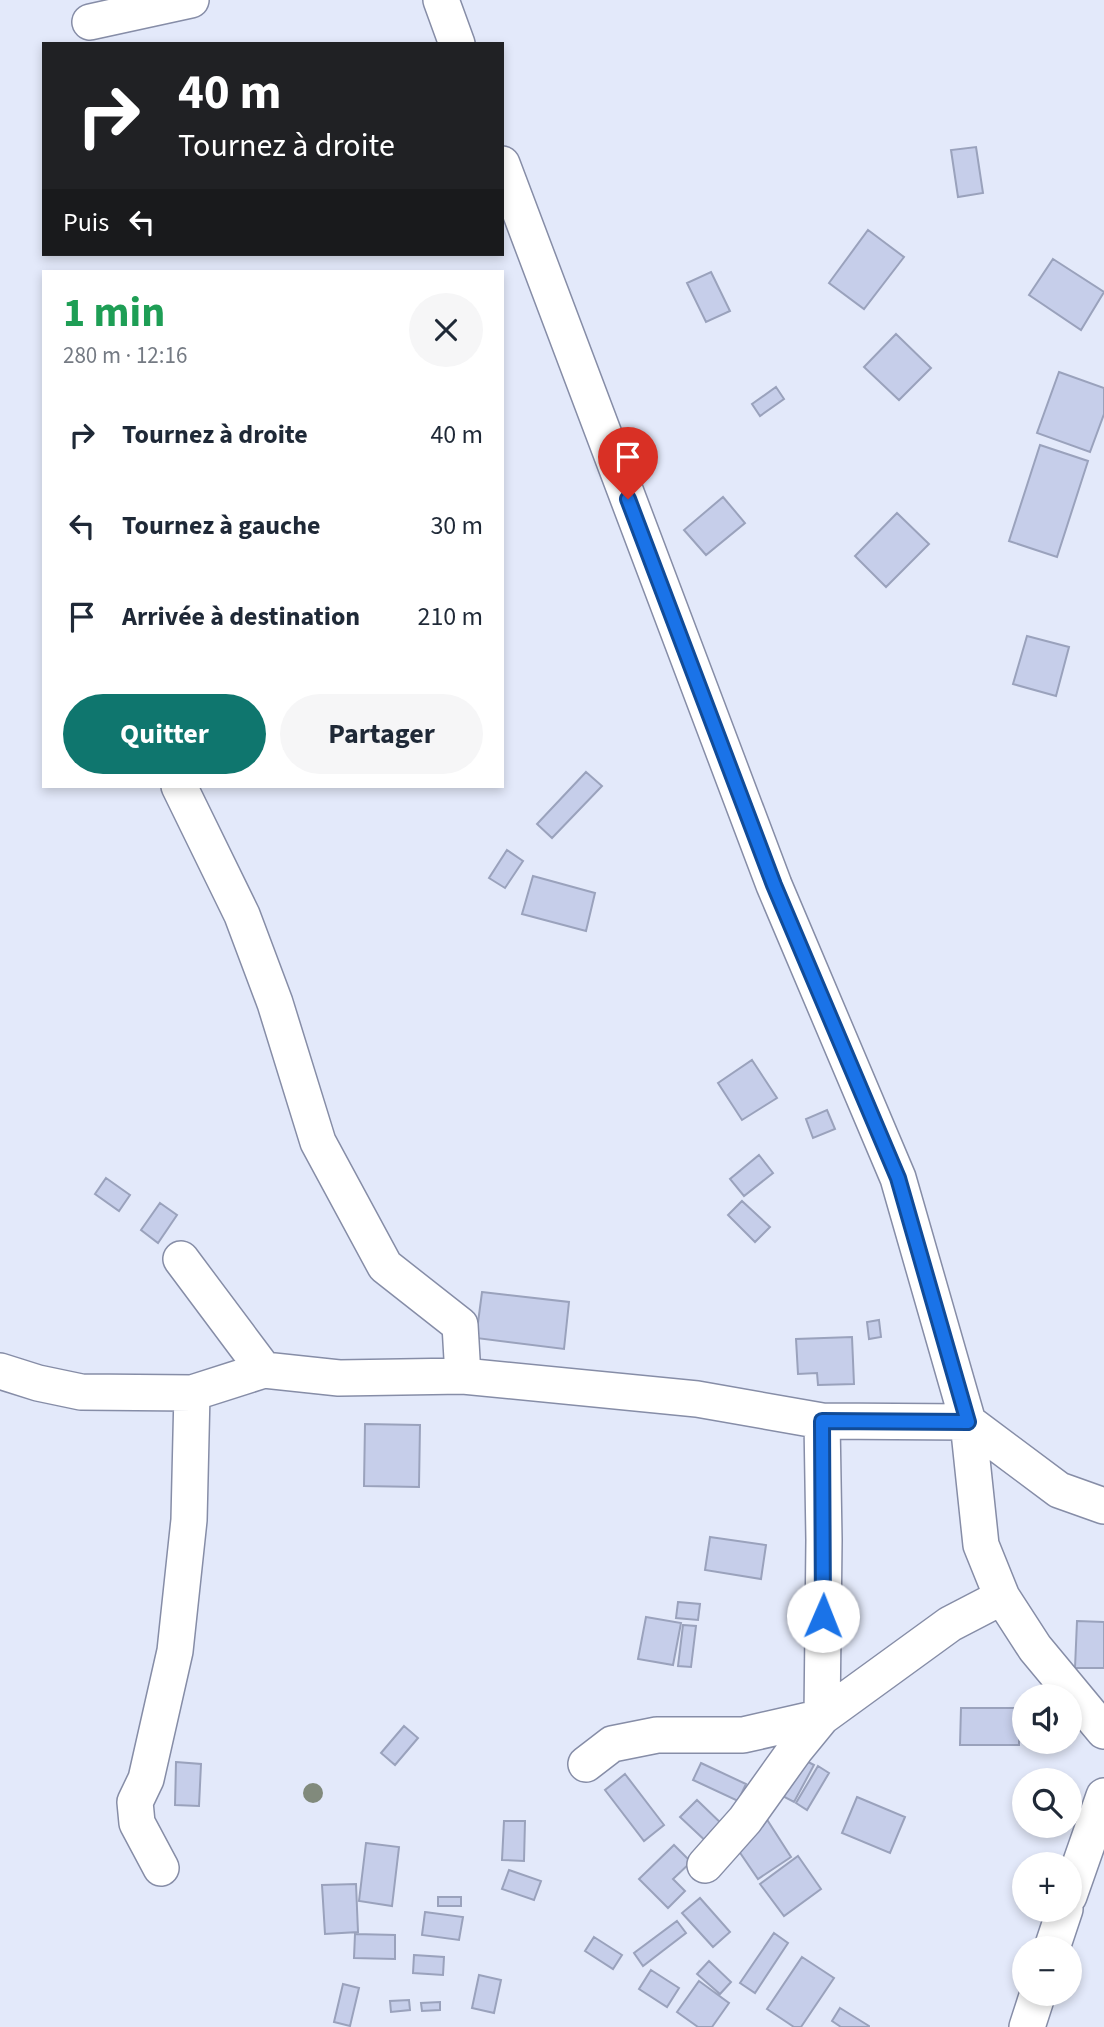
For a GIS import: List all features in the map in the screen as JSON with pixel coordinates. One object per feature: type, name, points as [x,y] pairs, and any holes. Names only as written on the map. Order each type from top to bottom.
[{"type":"street","points":[[90,22],[191,0]]},
{"type":"street","points":[[441,0],[456,42]]},
{"type":"street","points":[[504,168],[774,885],[898,1178],[968,1422],[981,1545],[1002,1597],[1035,1648],[1104,1731]]},
{"type":"street","points":[[181,788],[242,915],[275,1003],[318,1142],[385,1266],[460,1325],[463,1376]]},
{"type":"street","points":[[181,1259],[264,1370]]},
{"type":"street","points":[[0,1370],[37,1384],[81,1392],[192,1393],[264,1370],[339,1378],[463,1376],[697,1399],[822,1421],[968,1422],[1059,1490],[1104,1506]]},
{"type":"street","points":[[161,1868],[137,1822],[135,1802],[146,1779],[174,1651],[189,1520],[192,1393]]},
{"type":"street","points":[[822,1421],[822,1717]]},
{"type":"street","points":[[705,1865],[745,1820],[822,1717],[950,1624],[1002,1597]]},
{"type":"street","points":[[586,1764],[612,1744],[657,1735],[743,1735],[822,1717]]},
{"type":"street","points":[[1082,1859],[1104,1797]]},
{"type":"street","points":[[1027,2027],[1034,2006]]},
{"type":"building","points":[[976,147],[983,193],[958,197],[951,150]]},
{"type":"building","points":[[868,230],[904,257],[864,309],[829,283]]},
{"type":"building","points":[[1053,259],[1104,292],[1081,330],[1029,295]]},
{"type":"building","points":[[711,272],[730,311],[706,322],[687,283]]},
{"type":"building","points":[[896,334],[931,368],[899,400],[864,367]]},
{"type":"building","points":[[1059,372],[1104,388],[1104,414],[1090,452],[1037,433]]},
{"type":"building","points":[[776,387],[784,399],[760,416],[752,404]]},
{"type":"building","points":[[1040,445],[1088,461],[1057,557],[1009,541]]},
{"type":"building","points":[[723,497],[745,523],[706,555],[684,530]]},
{"type":"building","points":[[897,513],[929,544],[886,587],[855,556]]},
{"type":"building","points":[[1027,636],[1069,647],[1056,696],[1013,684]]},
{"type":"building","points":[[586,772],[602,786],[552,838],[537,824]]},
{"type":"building","points":[[507,850],[523,861],[505,888],[489,878]]},
{"type":"building","points":[[533,876],[595,893],[586,931],[522,914]]},
{"type":"building","points":[[752,1060],[777,1098],[742,1120],[718,1083]]},
{"type":"building","points":[[827,1110],[835,1129],[813,1138],[806,1119]]},
{"type":"building","points":[[759,1155],[773,1173],[744,1196],[730,1179]]},
{"type":"building","points":[[106,1178],[130,1195],[119,1211],[95,1194]]},
{"type":"building","points":[[742,1201],[770,1227],[755,1242],[728,1215]]},
{"type":"building","points":[[160,1203],[177,1215],[158,1243],[141,1230]]},
{"type":"building","points":[[482,1292],[569,1302],[564,1349],[476,1338]]},
{"type":"building","points":[[879,1320],[881,1337],[869,1339],[867,1322]]},
{"type":"building","points":[[852,1337],[854,1384],[818,1385],[817,1373],[798,1374],[796,1339]]},
{"type":"building","points":[[365,1424],[420,1425],[419,1487],[364,1486]]},
{"type":"building","points":[[710,1537],[766,1545],[761,1579],[705,1570]]},
{"type":"building","points":[[678,1602],[700,1604],[698,1620],[676,1618]]},
{"type":"building","points":[[646,1617],[681,1623],[673,1665],[638,1659]]},
{"type":"building","points":[[1077,1621],[1104,1622],[1104,1668],[1075,1668]]},
{"type":"building","points":[[683,1625],[696,1626],[691,1667],[678,1666]]},
{"type":"building","points":[[961,1708],[1012,1708],[1012,1745],[960,1745]]},
{"type":"building","points":[[404,1726],[418,1738],[395,1765],[381,1753]]},
{"type":"building","points":[[793,1754],[814,1765],[794,1802],[773,1791]]},
{"type":"building","points":[[176,1762],[201,1764],[199,1806],[175,1805]]},
{"type":"building","points":[[701,1763],[746,1784],[738,1801],[693,1780]]},
{"type":"building","points":[[818,1766],[829,1773],[807,1810],[796,1803]]},
{"type":"building","points":[[625,1774],[664,1825],[644,1841],[605,1790]]},
{"type":"building","points":[[857,1797],[905,1817],[890,1853],[842,1833]]},
{"type":"building","points":[[697,1800],[726,1828],[710,1845],[680,1817]]},
{"type":"building","points":[[766,1818],[791,1857],[758,1879],[732,1841]]},
{"type":"building","points":[[504,1821],[525,1821],[524,1861],[502,1860]]},
{"type":"building","points":[[366,1843],[399,1847],[392,1906],[359,1901]]},
{"type":"building","points":[[674,1845],[691,1862],[673,1879],[685,1891],[668,1908],[639,1879]]},
{"type":"building","points":[[798,1856],[821,1889],[784,1916],[760,1884]]},
{"type":"building","points":[[509,1870],[541,1881],[534,1900],[502,1889]]},
{"type":"building","points":[[356,1884],[358,1932],[325,1934],[322,1885]]},
{"type":"building","points":[[438,1897],[461,1897],[461,1906],[438,1906]]},
{"type":"building","points":[[700,1898],[730,1932],[713,1947],[682,1913]]},
{"type":"building","points":[[425,1912],[463,1917],[459,1940],[422,1935]]},
{"type":"building","points":[[677,1921],[686,1933],[643,1966],[634,1953]]},
{"type":"building","points":[[774,1933],[788,1943],[755,1993],[740,1983]]},
{"type":"building","points":[[355,1934],[395,1935],[395,1959],[354,1958]]},
{"type":"building","points":[[594,1937],[622,1955],[613,1969],[585,1951]]},
{"type":"building","points":[[414,1955],[444,1957],[443,1975],[413,1973]]},
{"type":"building","points":[[802,1957],[834,1978],[801,2027],[794,2027],[767,2009]]},
{"type":"building","points":[[709,1961],[731,1982],[720,1994],[697,1974]]},
{"type":"building","points":[[651,1970],[679,1988],[667,2007],[639,1989]]},
{"type":"building","points":[[479,1975],[501,1980],[494,2013],[472,2008]]},
{"type":"building","points":[[699,1981],[729,2003],[712,2027],[698,2027],[677,2012]]},
{"type":"building","points":[[343,1984],[359,1988],[350,2026],[334,2022]]},
{"type":"building","points":[[409,2000],[410,2010],[391,2012],[390,2001]]},
{"type":"building","points":[[440,2002],[440,2010],[422,2011],[421,2003]]},
{"type":"building","points":[[840,2008],[869,2027],[841,2027],[832,2021]]},
{"type":"route","points":[[628,499],[774,885],[898,1178],[968,1422],[822,1421],[823,1616]]}]
